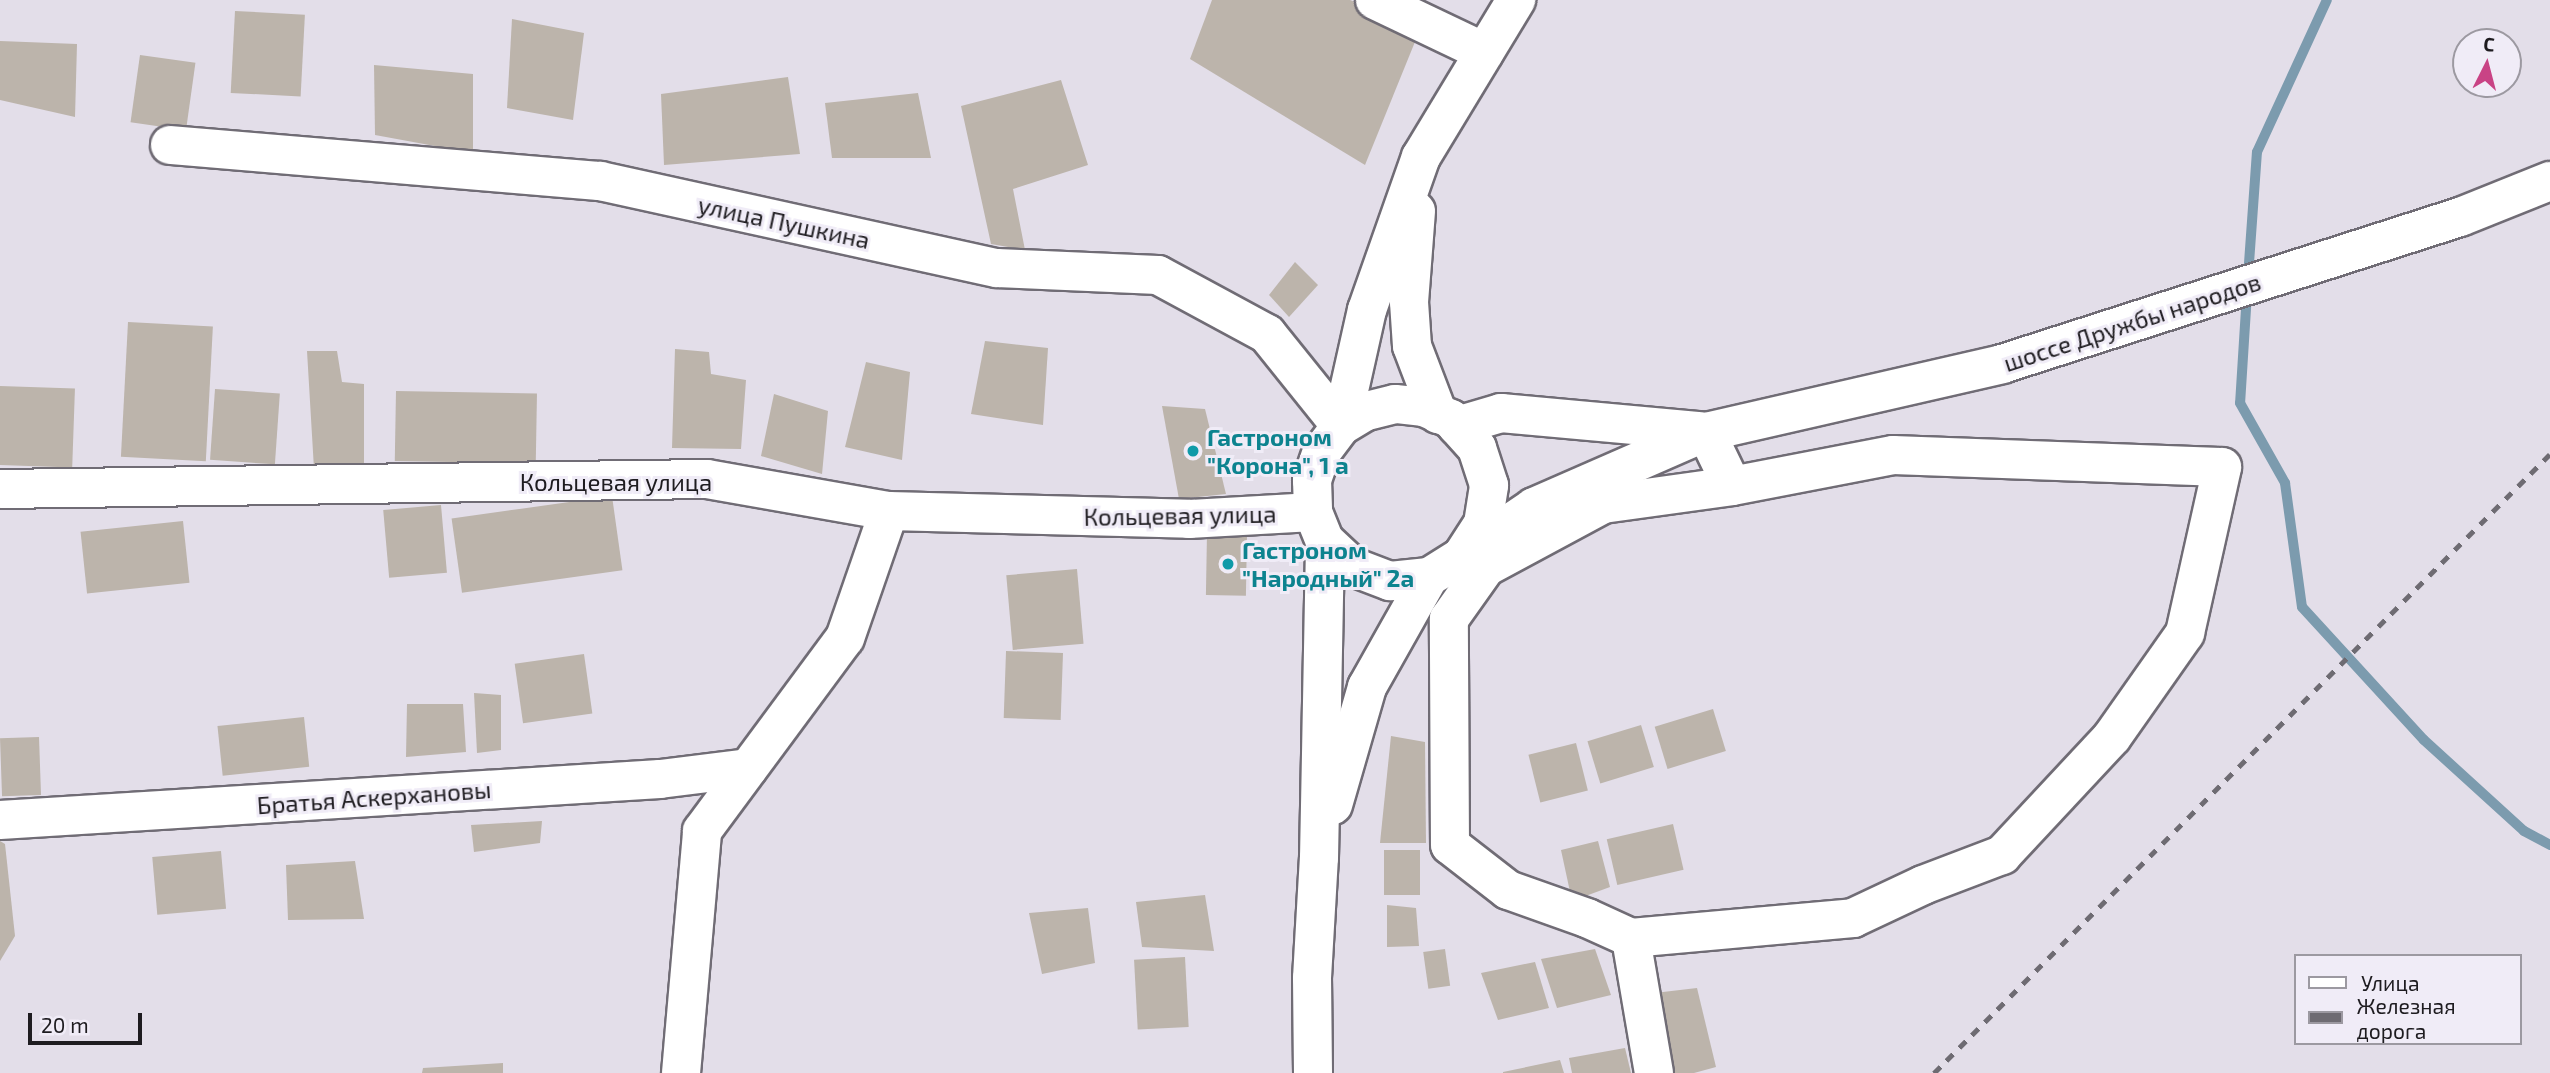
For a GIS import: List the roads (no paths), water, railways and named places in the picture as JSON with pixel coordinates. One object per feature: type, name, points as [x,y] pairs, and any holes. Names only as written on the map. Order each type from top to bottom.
[{"type":"street","points":[[1375,0],[1484,52]]},
{"type":"street","points":[[1341,426],[1367,310],[1421,157],[1516,0]]},
{"type":"street","name":"улица Пушкина","points":[[170,145],[600,181],[997,268],[1158,275],[1267,334],[1341,426]]},
{"type":"street","points":[[1421,157],[1409,302],[1412,346],[1448,420]]},
{"type":"street","name":"шоссе Дружбы народов","points":[[1706,432],[2002,365],[2459,217],[2550,181]]},
{"type":"street","points":[[1313,1073],[1312,978],[1319,858],[1319,526],[1312,480],[1321,451],[1341,426],[1366,411],[1395,404],[1424,407],[1448,420],[1477,448],[1489,485],[1483,524],[1462,556]]},
{"type":"street","points":[[1448,420],[1501,413],[1706,432]]},
{"type":"street","points":[[1319,526],[1353,568],[1390,581],[1429,577],[1534,507],[1706,432]]},
{"type":"street","points":[[1706,432],[1732,486]]},
{"type":"street","points":[[1893,455],[2222,467],[2185,633],[2112,737],[2002,855],[1923,885],[1853,918],[1631,938],[1587,918],[1508,890],[1450,845],[1449,619],[1486,567],[1603,504],[1732,486],[1893,455]]},
{"type":"street","name":"Кольцевая улица","points":[[0,489],[707,479],[889,510],[1189,519],[1319,526]]},
{"type":"street","points":[[681,1073],[702,831],[845,638],[889,510]]},
{"type":"street","points":[[1319,858],[1367,687],[1429,577]]},
{"type":"street","name":"Братья Аскерхановы","points":[[0,820],[660,779],[748,768]]},
{"type":"street","points":[[1631,938],[1654,1073]]},
{"type":"waterway","points":[[2248,277],[2257,152],[2327,0]]},
{"type":"waterway","points":[[2247,293],[2240,403],[2285,483],[2302,607],[2424,740],[2524,831],[2550,845]]},
{"type":"railway","points":[[1934,1073],[2550,454]]},
{"type":"place","name":"Гастроном \"Корона\", 1 а","points":[[1193,451]]},
{"type":"place","name":"Гастроном \"Народный\" 2а","points":[[1228,564]]}]
